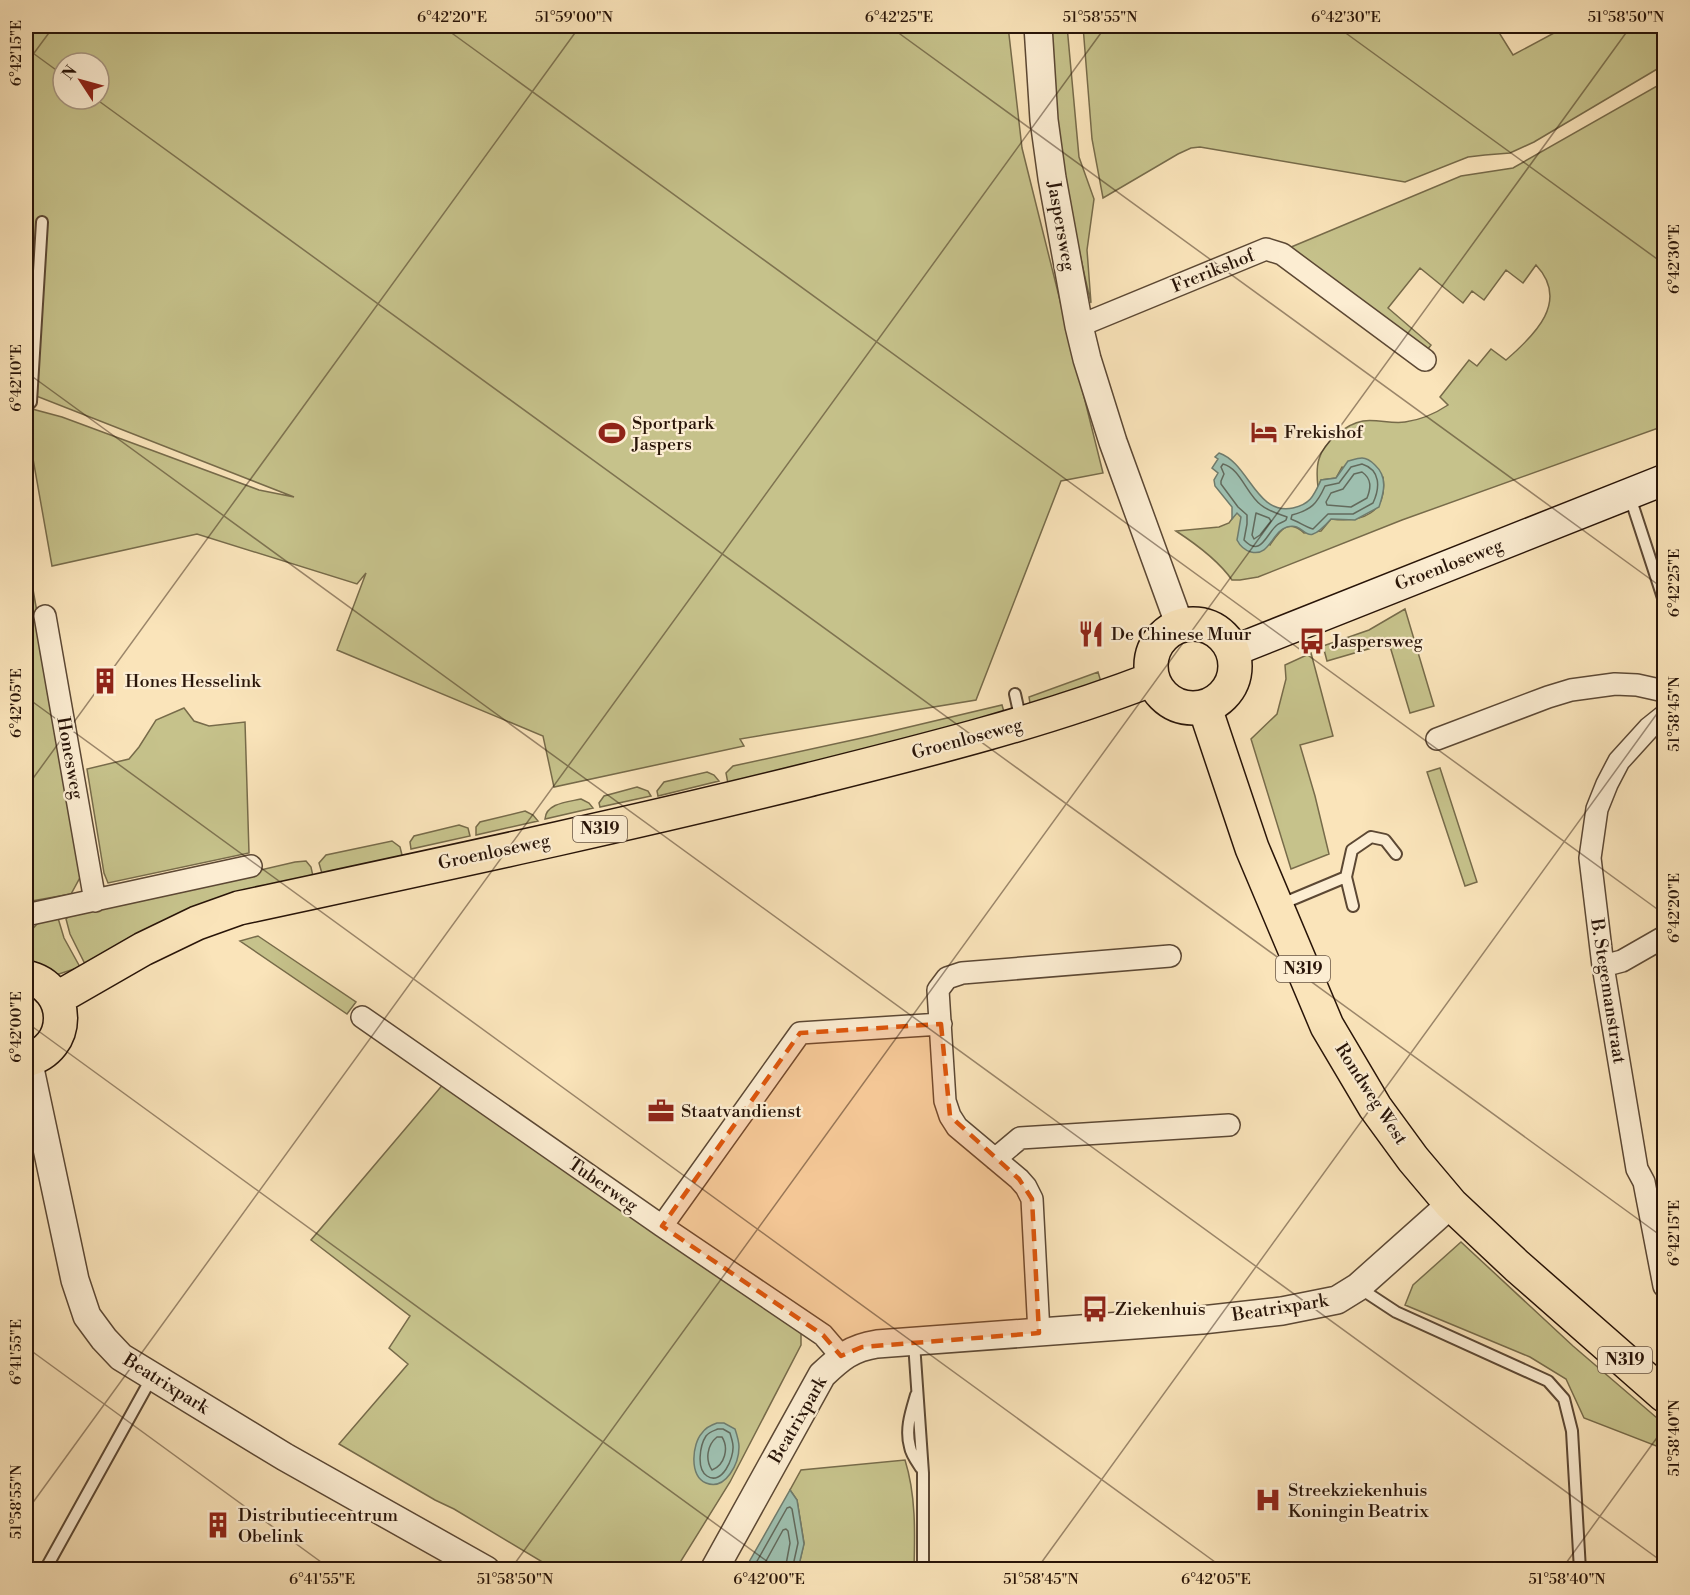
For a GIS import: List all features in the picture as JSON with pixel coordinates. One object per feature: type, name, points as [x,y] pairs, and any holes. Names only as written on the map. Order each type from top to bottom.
[{"type":"main road","name":"Groenloseweg","points":[[1233,651],[1665,480]]},
{"type":"main road","points":[[1196,624],[1212,628],[1224,637],[1233,651],[1236,669],[1231,686],[1219,700],[1205,708],[1187,708],[1172,703],[1161,693],[1153,679],[1151,663],[1156,647],[1166,634],[1180,626],[1196,624]]},
{"type":"main road","name":"Groenloseweg","points":[[56,999],[143,949],[198,923],[239,908],[728,800],[905,756],[1018,709],[1114,694],[1153,679]]},
{"type":"main road","name":"Rondweg West","points":[[1205,708],[1252,848],[1327,1026],[1375,1107],[1413,1159],[1451,1204],[1517,1266],[1665,1395]]},
{"type":"main road","points":[[26,977],[44,985],[56,999],[61,1020],[55,1041],[39,1056],[27,1059]]},
{"type":"street","name":"Jaspersweg","points":[[1038,26],[1044,120],[1052,178],[1079,326],[1113,442],[1180,626]]},
{"type":"street","name":"Frerikshof","points":[[1079,326],[1266,249],[1282,254],[1425,360]]},
{"type":"street","name":"Honesweg","points":[[45,616],[95,901]]},
{"type":"street","points":[[1437,739],[1571,690],[1615,684],[1638,685],[1665,691]]},
{"type":"street","name":"B. Stegemanstraat","points":[[1665,716],[1649,728],[1618,761],[1597,809],[1590,858],[1603,966],[1637,1169],[1654,1184],[1665,1286]]},
{"type":"street","points":[[26,915],[251,866]]},
{"type":"street","points":[[1603,966],[1622,961],[1665,937]]},
{"type":"street","points":[[1039,1333],[1032,1199],[1026,1187],[957,1127],[950,1116],[945,1101],[939,990],[946,978],[962,973],[1170,956]]},
{"type":"street","name":"Tuberweg","points":[[362,1017],[823,1335],[842,1356]]},
{"type":"street","points":[[662,1226],[800,1033],[941,1024]]},
{"type":"street","name":"Beatrixpark","points":[[27,1059],[75,1280],[87,1316],[121,1358],[285,1457],[486,1569]]},
{"type":"street","points":[[995,1159],[1020,1138],[1229,1125]]},
{"type":"street","name":"Beatrixpark","points":[[714,1569],[822,1375],[842,1356],[862,1347],[1202,1320],[1282,1311],[1337,1300],[1358,1287],[1451,1204]]},
{"type":"lane","points":[[26,407],[31,402],[42,222]]},
{"type":"lane","points":[[1629,494],[1665,601]]},
{"type":"lane","points":[[1353,906],[1346,878],[1352,850],[1371,837],[1385,840],[1396,854]]},
{"type":"lane","points":[[1276,906],[1346,878]]},
{"type":"lane","points":[[1358,1287],[1396,1312],[1548,1381],[1564,1400],[1572,1431],[1580,1569]]},
{"type":"lane","points":[[914,1342],[918,1389],[909,1419],[909,1437],[910,1448],[923,1473],[923,1569]]},
{"type":"lane","points":[[45,1569],[152,1377]]},
{"type":"highlighted area","points":[[941,1024],[950,1116],[1019,1179],[1032,1199],[1039,1333],[862,1347],[841,1356],[823,1335],[662,1226],[800,1033]]},
{"type":"shaded area","name":"Sportpark Jaspers","points":[[26,26],[1008,26],[1022,148],[1103,473],[1061,481],[976,700],[740,739],[744,746],[554,787],[543,736],[337,650],[366,573],[357,584],[197,534],[52,566],[27,425],[32,409],[62,417],[259,490],[294,497],[26,392]]},
{"type":"shaded area","points":[[1049,26],[1067,26],[1079,157],[1094,199],[1087,250],[1091,303],[1064,165]]},
{"type":"shaded area","points":[[1083,26],[1495,26],[1513,55],[1567,26],[1664,26],[1664,65],[1534,142],[1510,153],[1468,157],[1405,182],[1200,147],[1178,154],[1103,198],[1092,139]]},
{"type":"shaded area","points":[[1664,82],[1664,426],[1402,520],[1258,577],[1232,580],[1206,553],[1176,531],[1219,527],[1229,523],[1237,512],[1241,517],[1241,524],[1270,545],[1280,531],[1289,526],[1298,528],[1304,533],[1321,531],[1331,519],[1353,519],[1370,513],[1381,499],[1383,477],[1342,467],[1336,478],[1321,480],[1318,488],[1318,462],[1331,440],[1356,423],[1363,421],[1405,422],[1422,418],[1448,405],[1440,397],[1469,360],[1477,366],[1491,349],[1506,360],[1528,340],[1545,317],[1549,304],[1550,292],[1546,278],[1536,265],[1523,283],[1506,270],[1484,300],[1472,291],[1463,303],[1420,268],[1388,308],[1431,345],[1424,354],[1284,250],[1461,176],[1513,168]]},
{"type":"shaded area","points":[[26,550],[83,872],[71,894],[26,902]]},
{"type":"shaded area","points":[[1405,609],[1434,706],[1410,713],[1389,643],[1327,661],[1323,646],[1369,630]]},
{"type":"shaded area","points":[[1311,653],[1333,736],[1300,745],[1329,854],[1291,869],[1251,739],[1277,714],[1286,679],[1285,665]]},
{"type":"shaded area","points":[[1098,672],[1101,682],[1035,706],[1030,703],[1029,697]]},
{"type":"shaded area","points":[[1002,705],[1004,712],[729,789],[726,773],[733,766]]},
{"type":"shaded area","points":[[184,708],[194,721],[209,726],[245,722],[249,853],[108,883],[104,873],[87,769],[129,759],[156,720]]},
{"type":"shaded area","points":[[1440,768],[1477,882],[1465,886],[1427,772]]},
{"type":"shaded area","points":[[707,772],[719,781],[658,796],[657,791],[664,782]]},
{"type":"shaded area","points":[[637,787],[648,791],[651,796],[600,807],[599,803],[604,796]]},
{"type":"shaded area","points":[[581,799],[593,808],[545,819],[553,806]]},
{"type":"shaded area","points":[[525,811],[538,821],[476,835],[476,827],[480,822]]},
{"type":"shaded area","points":[[459,825],[468,828],[470,836],[411,849],[410,842],[414,836]]},
{"type":"shaded area","points":[[392,841],[400,847],[403,859],[323,877],[319,863],[326,855]]},
{"type":"shaded area","points":[[306,861],[311,867],[314,881],[85,964],[70,934],[66,919],[71,914]]},
{"type":"shaded area","points":[[58,918],[64,938],[80,967],[56,975],[38,970],[26,955],[26,936],[38,923]]},
{"type":"shaded area","points":[[258,936],[356,1002],[347,1014],[240,941]]},
{"type":"shaded area","points":[[445,1082],[801,1326],[801,1345],[730,1482],[676,1569],[554,1569],[339,1444],[408,1364],[389,1348],[410,1316],[311,1240]]},
{"type":"shaded area","points":[[1461,1242],[1573,1346],[1664,1424],[1664,1449],[1584,1418],[1566,1379],[1530,1357],[1405,1305],[1413,1285]]},
{"type":"shaded area","points":[[905,1460],[913,1500],[914,1569],[798,1569],[804,1543],[797,1500],[790,1490],[801,1470]]},
{"type":"water","points":[[1219,453],[1238,467],[1261,497],[1280,508],[1293,508],[1304,504],[1314,494],[1321,480],[1336,478],[1348,461],[1366,459],[1375,465],[1382,475],[1384,485],[1381,501],[1379,507],[1355,520],[1331,519],[1315,533],[1306,533],[1294,526],[1287,527],[1278,533],[1263,551],[1251,552],[1242,548],[1237,540],[1241,517],[1237,513],[1232,519],[1232,507],[1215,486],[1214,480],[1218,473],[1212,468],[1218,459],[1215,457]]},
{"type":"water","points":[[717,1423],[724,1423],[735,1429],[739,1447],[737,1460],[730,1474],[720,1483],[713,1484],[706,1483],[697,1474],[694,1452],[704,1431]]},
{"type":"water","points":[[790,1490],[797,1500],[804,1544],[798,1569],[745,1569]]},
{"type":"place","name":"Frekishof","points":[[1264,432]]},
{"type":"place","name":"Sportpark Jaspers","points":[[612,433]]},
{"type":"place","name":"De Chinese Muur","points":[[1091,634]]},
{"type":"place","name":"Jaspersweg","points":[[1312,641]]},
{"type":"place","name":"Hones Hesselink","points":[[105,681]]},
{"type":"place","name":"Staatvandienst","points":[[661,1111]]},
{"type":"place","name":"Ziekenhuis","points":[[1095,1309]]},
{"type":"place","name":"Streekziekenhuis Koningin Beatrix","points":[[1268,1500]]},
{"type":"place","name":"Distributiecentrum Obelink","points":[[218,1525]]}]
